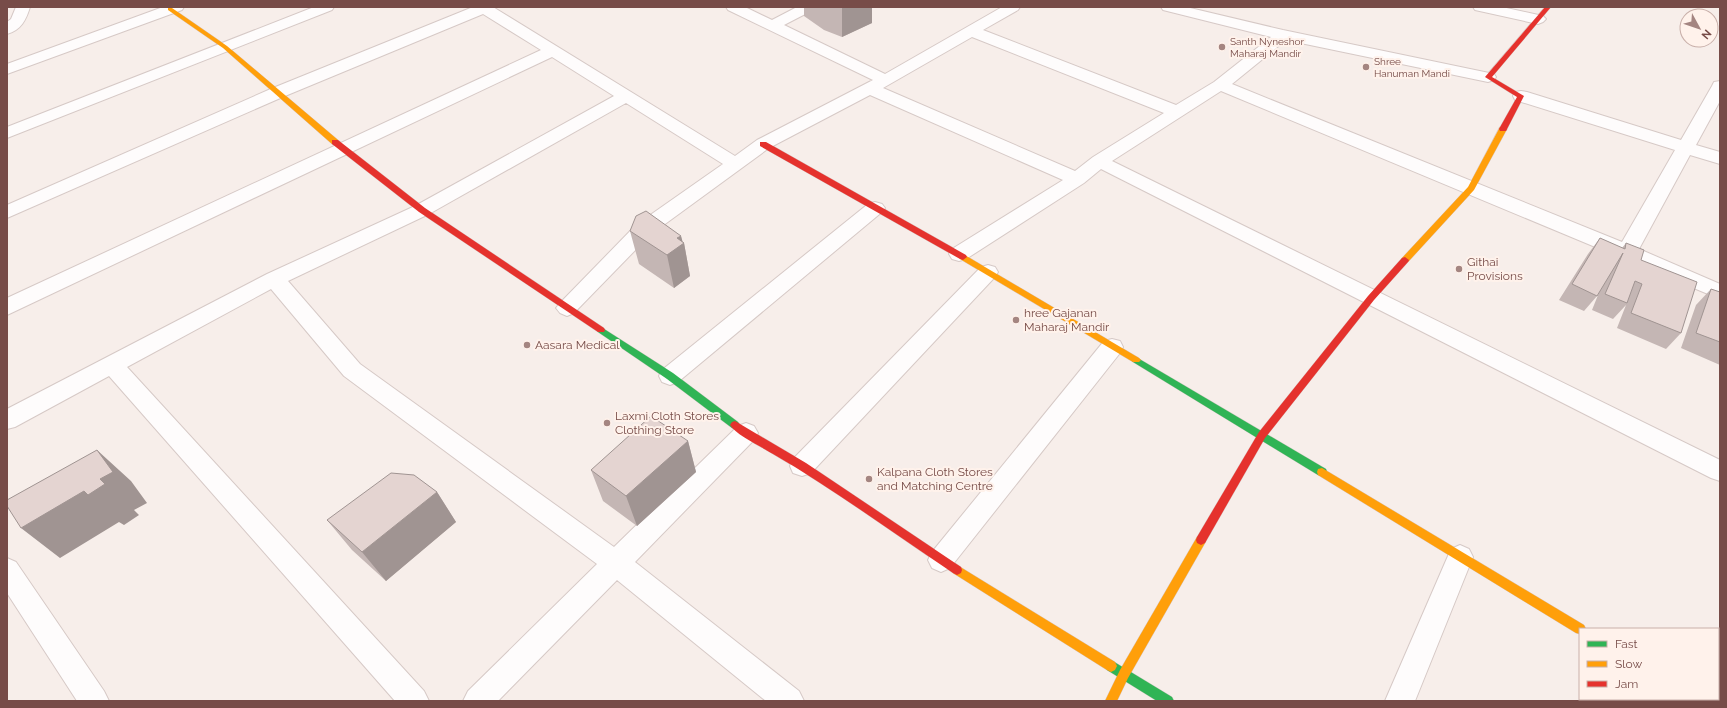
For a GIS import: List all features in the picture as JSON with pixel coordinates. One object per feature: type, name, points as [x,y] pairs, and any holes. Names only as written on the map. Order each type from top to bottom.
[{"type":"street","points":[[7,28],[18,21],[23,7]]},
{"type":"street","points":[[7,133],[327,7]]},
{"type":"street","points":[[733,7],[773,25],[876,84],[1077,179]]},
{"type":"street","points":[[773,25],[808,7]]},
{"type":"street","points":[[567,308],[643,230],[763,144],[876,84],[1014,7]]},
{"type":"street","points":[[1168,7],[1283,35],[1488,77],[1521,96],[1720,158]]},
{"type":"street","points":[[1480,7],[1538,19]]},
{"type":"street","points":[[1488,77],[1548,7]]},
{"type":"street","points":[[7,69],[174,8],[225,47],[279,92],[342,148],[422,210],[670,376],[746,433],[802,466],[942,560],[1168,701]]},
{"type":"street","points":[[7,212],[279,92],[485,8],[736,164]]},
{"type":"street","points":[[971,31],[1178,112]]},
{"type":"street","points":[[959,254],[1077,179],[1099,161],[1220,85],[1283,35]]},
{"type":"street","points":[[7,307],[553,50]]},
{"type":"street","points":[[1220,85],[1627,252],[1720,292]]},
{"type":"street","points":[[1627,252],[1720,86]]},
{"type":"street","points":[[7,420],[274,279],[422,210],[626,96]]},
{"type":"street","points":[[1111,701],[1124,674],[1262,435],[1371,298],[1471,188],[1521,96]]},
{"type":"street","points":[[763,144],[959,254],[1112,347],[1262,435],[1579,628]]},
{"type":"street","points":[[1099,161],[1720,471]]},
{"type":"street","points":[[670,376],[875,208]]},
{"type":"street","points":[[802,466],[988,272]]},
{"type":"street","points":[[274,279],[352,370],[617,564],[789,701]]},
{"type":"street","points":[[942,560],[1112,347]]},
{"type":"street","points":[[111,364],[414,701]]},
{"type":"street","points":[[478,701],[617,564],[746,433]]},
{"type":"street","points":[[1400,701],[1460,557]]},
{"type":"street","points":[[7,570],[94,701]]},
{"type":"building","points":[[646,211],[681,236],[677,238],[684,243],[667,255],[630,231],[636,216]]},
{"type":"building","points":[[1600,238],[1625,249],[1626,243],[1644,250],[1641,260],[1697,282],[1681,333],[1631,313],[1642,284],[1635,281],[1627,303],[1605,294],[1623,253],[1597,296],[1572,284]]},
{"type":"building","points":[[1711,289],[1720,292],[1720,342],[1696,333]]},
{"type":"building","points":[[651,416],[688,441],[626,496],[591,470]]},
{"type":"building","points":[[97,450],[113,472],[100,479],[105,484],[88,495],[84,491],[21,528],[7,506],[7,500]]},
{"type":"building","points":[[391,473],[414,475],[437,492],[362,552],[327,520]]},
{"type":"traffic: fast","points":[[601,330],[670,376],[735,425]]},
{"type":"traffic: fast","points":[[1136,360],[1322,472]]},
{"type":"traffic: fast","points":[[1111,666],[1168,701]]},
{"type":"traffic: slow","points":[[170,9],[225,47],[335,142]]},
{"type":"traffic: slow","points":[[1405,260],[1471,188],[1503,129]]},
{"type":"traffic: slow","points":[[963,257],[1136,360]]},
{"type":"traffic: slow","points":[[1322,472],[1579,628]]},
{"type":"traffic: slow","points":[[1111,701],[1124,674],[1201,540]]},
{"type":"traffic: slow","points":[[957,570],[1111,666]]},
{"type":"traffic: jam","points":[[1503,129],[1521,96],[1488,77],[1548,7]]},
{"type":"traffic: jam","points":[[335,142],[422,210],[601,330]]},
{"type":"traffic: jam","points":[[763,144],[963,257]]},
{"type":"traffic: jam","points":[[1201,540],[1262,435],[1371,298],[1405,260]]},
{"type":"traffic: jam","points":[[735,425],[802,466],[957,570]]},
{"type":"place","name":"Santh Nyneshor Maharaj Mandir","points":[[1222,47]]},
{"type":"place","name":"Shree Hanuman Mandi","points":[[1366,67]]},
{"type":"place","name":"Githai Provisions","points":[[1459,269]]},
{"type":"place","name":"hree Gajanan Maharaj Mandir","points":[[1016,320]]},
{"type":"place","name":"Aasara Medical","points":[[527,345]]},
{"type":"place","name":"Laxmi Cloth Stores Clothing Store","points":[[607,423]]},
{"type":"place","name":"Kalpana Cloth Stores and Matching Centre","points":[[869,479]]}]
